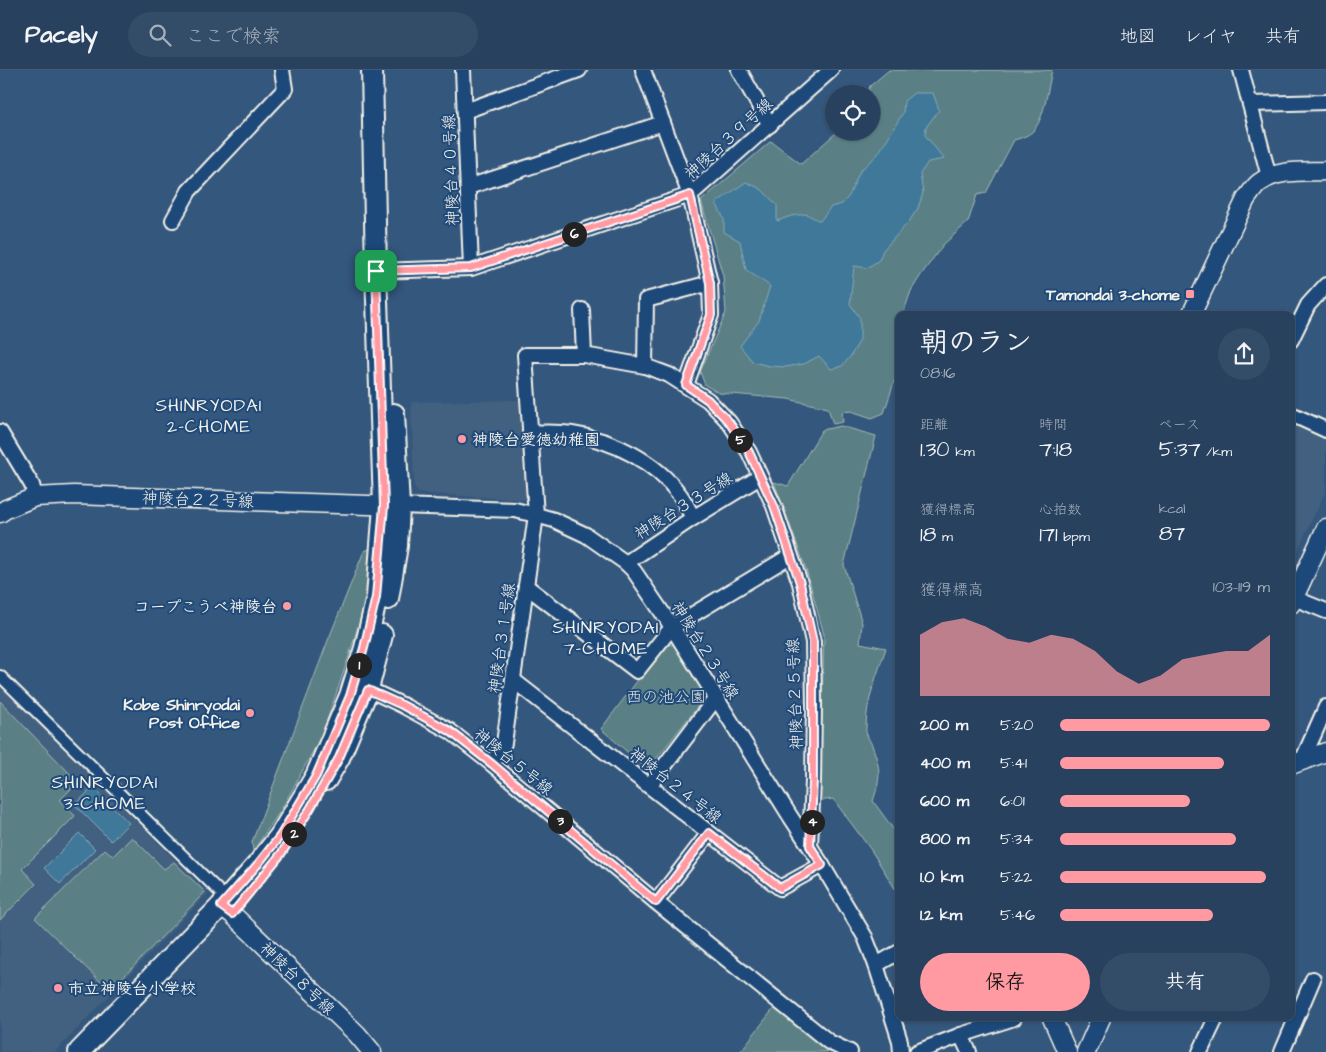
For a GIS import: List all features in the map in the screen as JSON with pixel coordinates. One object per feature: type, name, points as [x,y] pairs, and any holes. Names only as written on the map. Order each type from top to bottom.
[{"type":"main road","points":[[79,1052],[281,854],[310,809],[339,758],[361,688],[385,622],[397,546],[391,506],[372,70]]},
{"type":"main road","points":[[382,271],[385,70]]},
{"type":"main road","points":[[98,1052],[227,906]]},
{"type":"street","points":[[173,220],[189,191],[285,89],[282,70]]},
{"type":"street","name":"神陵台４０号線","points":[[463,70],[471,268]]},
{"type":"street","points":[[465,111],[579,70]]},
{"type":"street","points":[[643,70],[690,195],[710,283],[711,315],[686,385]]},
{"type":"street","points":[[739,70],[770,124]]},
{"type":"street","name":"神陵台３９号線","points":[[382,271],[471,268],[690,195],[831,70]]},
{"type":"street","points":[[1241,70],[1269,177]]},
{"type":"street","points":[[1250,104],[1326,102]]},
{"type":"street","points":[[468,187],[663,123]]},
{"type":"street","points":[[1193,311],[1246,199],[1258,184],[1269,177],[1286,173],[1326,171]]},
{"type":"street","points":[[645,366],[646,300],[710,283]]},
{"type":"street","points":[[1295,332],[1308,305],[1326,284]]},
{"type":"street","points":[[582,310],[584,356]]},
{"type":"street","name":"神陵台２５号線","points":[[525,355],[584,356],[645,366],[669,375],[708,400],[729,422],[749,452],[774,506],[800,583],[813,642],[814,772],[810,846]]},
{"type":"street","name":"神陵台３１号線","points":[[492,764],[504,743],[536,514],[525,355]]},
{"type":"street","points":[[1295,416],[1326,430]]},
{"type":"street","points":[[0,432],[32,485],[35,497]]},
{"type":"street","points":[[530,432],[572,434],[608,442],[638,457],[664,477],[680,495],[693,518]]},
{"type":"street","name":"神陵台３３号線","points":[[626,563],[693,518],[760,477]]},
{"type":"street","name":"神陵台２２号線","points":[[0,513],[35,497],[74,494],[391,506]]},
{"type":"street","name":"神陵台２３号線","points":[[391,506],[515,510],[536,514],[586,535],[626,563],[634,571],[672,627],[822,865],[865,937],[900,1041],[901,1052]]},
{"type":"street","points":[[1295,597],[1326,528]]},
{"type":"street","points":[[526,586],[637,671],[672,627],[790,556]]},
{"type":"street","points":[[1295,602],[1326,611]]},
{"type":"street","points":[[0,676],[227,906]]},
{"type":"street","name":"神陵台２４号線","points":[[513,680],[780,888],[822,865]]},
{"type":"street","name":"神陵台５号線","points":[[361,688],[402,705],[450,731],[656,902],[829,1042],[850,1052]]},
{"type":"street","points":[[649,786],[716,698]]},
{"type":"street","points":[[1297,763],[1326,707]]},
{"type":"street","points":[[1297,763],[1326,752]]},
{"type":"street","points":[[656,902],[709,833]]},
{"type":"street","name":"神陵台８号線","points":[[227,906],[357,1034],[372,1052]]},
{"type":"street","points":[[876,965],[895,954]]},
{"type":"street","points":[[1282,1052],[1313,979]]},
{"type":"street","points":[[917,1052],[1005,1021]]},
{"type":"street","points":[[1053,1021],[1067,1052]]},
{"type":"street","points":[[1086,1052],[1100,1021]]},
{"type":"street","points":[[1200,1052],[1215,1021]]},
{"type":"street","points":[[961,1035],[969,1052]]},
{"type":"shaded area","points":[[914,93],[933,93],[939,110],[926,127],[925,135],[944,159],[928,162],[920,174],[923,193],[918,208],[908,223],[883,250],[879,260],[867,268],[854,266],[850,304],[860,318],[860,340],[850,357],[842,366],[831,369],[819,356],[804,364],[785,367],[753,362],[740,346],[759,321],[770,286],[746,270],[740,241],[724,232],[724,219],[716,203],[746,182],[761,189],[777,205],[777,221],[791,216],[806,214],[820,221],[831,207],[842,204],[849,196],[860,171],[878,154],[903,113],[904,101]]},
{"type":"shaded area","points":[[519,400],[527,497],[523,500],[418,493],[414,486],[411,402]]},
{"type":"shaded area","points":[[1295,424],[1326,438],[1326,491],[1295,556]]},
{"type":"shaded area","name":"市立神陵台小学校","points":[[0,684],[208,893],[55,1052],[0,1052]]},
{"type":"shaded area","points":[[93,787],[129,823],[111,841],[75,805]]},
{"type":"shaded area","points":[[79,833],[95,849],[60,884],[44,868]]},
{"type":"green space","points":[[889,70],[1052,70],[1044,108],[1035,129],[1026,136],[1014,140],[986,193],[977,195],[968,222],[943,245],[921,275],[911,291],[904,311],[895,311],[895,379],[884,413],[872,418],[851,411],[842,412],[843,422],[833,424],[828,408],[788,399],[719,393],[705,385],[700,372],[726,312],[723,276],[701,201],[771,141],[801,164],[828,140],[880,140],[880,85],[871,85]]},
{"type":"green space","points":[[841,426],[876,436],[844,565],[862,623],[860,643],[886,648],[870,697],[866,729],[875,753],[879,773],[873,801],[895,831],[895,889],[871,850],[833,799],[819,801],[824,635],[806,569],[774,482],[788,486],[822,430]]},
{"type":"green space","points":[[372,548],[362,614],[322,735],[281,810],[253,851],[252,842],[327,643],[364,551]]},
{"type":"green space","name":"西の池公園","points":[[665,644],[675,645],[703,689],[703,700],[652,764],[641,764],[601,729]]},
{"type":"green space","points":[[0,701],[78,782],[60,800],[75,816],[22,869],[36,884],[0,920]]},
{"type":"green space","points":[[132,837],[164,869],[174,862],[205,892],[110,991],[35,918],[105,849],[113,856]]},
{"type":"green space","points":[[774,1008],[831,1052],[740,1052]]},
{"type":"place","name":"Tamondai 3-chome","points":[[1190,294]]},
{"type":"place","name":"神陵台愛徳幼稚園","points":[[462,439]]},
{"type":"place","name":"コープこうべ神陵台","points":[[287,606]]},
{"type":"place","name":"Kobe Shinryodai Post Office","points":[[250,713]]},
{"type":"place","name":"市立神陵台小学校","points":[[58,988]]},
{"type":"district","name":"SHINRYODAI 2-CHOME","points":[[209,415]]},
{"type":"district","name":"SHINRYODAI 7-CHOME","points":[[606,637]]},
{"type":"district","name":"SHINRYODAI 3-CHOME","points":[[105,792]]},
{"type":"route","points":[[690,195],[710,283],[711,315],[686,385],[708,400],[729,422],[749,452],[774,506],[800,583],[813,642],[813,781],[810,846],[822,865],[780,888],[709,833],[656,902],[450,731],[402,705],[368,690],[339,758],[310,809],[281,854],[232,914],[221,906],[280,836],[316,776],[350,696],[364,648],[376,597],[384,506],[376,271],[471,268],[690,195]]}]
